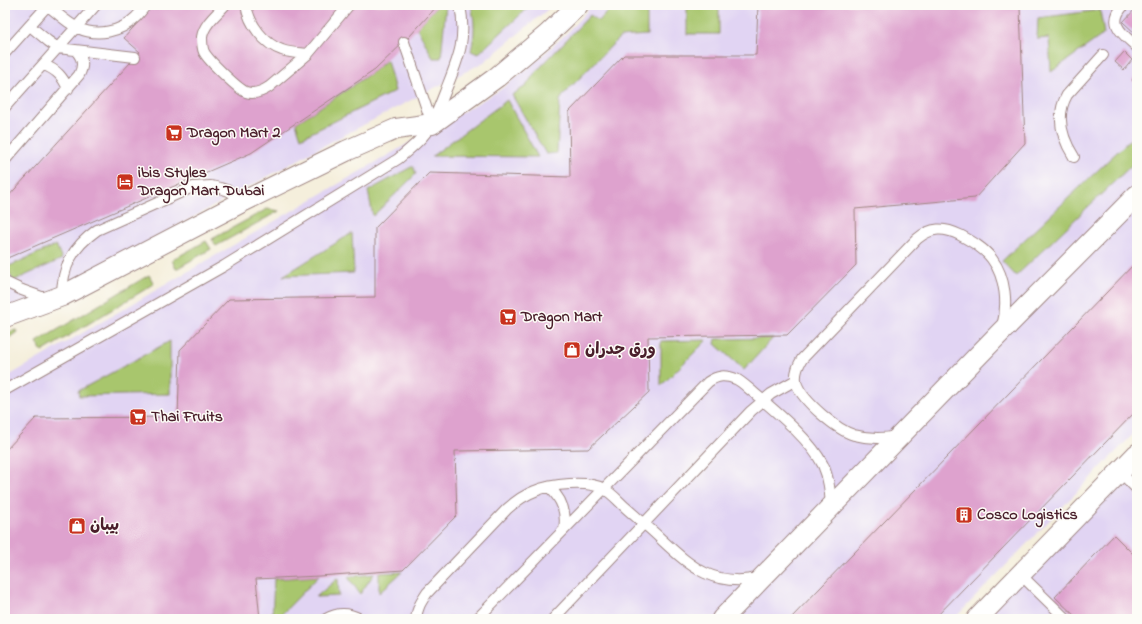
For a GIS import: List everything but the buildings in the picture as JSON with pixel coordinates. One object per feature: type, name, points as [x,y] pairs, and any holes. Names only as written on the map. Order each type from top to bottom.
[{"type":"street","points":[[5,317],[58,298],[244,201],[383,134],[404,128],[432,124],[498,77],[548,34],[578,5]]},
{"type":"street","points":[[722,619],[1001,332],[1137,195]]},
{"type":"street","points":[[977,619],[1137,454]]},
{"type":"lane","points":[[5,53],[48,5],[76,28],[101,32],[114,30],[125,26],[136,18],[146,5]]},
{"type":"lane","points":[[5,107],[96,5]]},
{"type":"lane","points":[[225,5],[207,25],[203,32],[202,46],[208,58],[242,90],[253,93],[264,90],[308,54],[349,5]]},
{"type":"lane","points":[[246,5],[247,12],[252,23],[259,34],[266,41],[283,51],[308,54]]},
{"type":"lane","points":[[5,390],[224,266],[398,159],[417,142],[432,124],[460,56],[463,37],[463,18],[460,5]]},
{"type":"lane","points":[[1124,5],[1117,14],[1116,23],[1120,32],[1137,47]]},
{"type":"lane","points":[[30,26],[58,48],[135,57]]},
{"type":"lane","points":[[404,42],[432,124]]},
{"type":"lane","points":[[5,160],[68,89],[82,70],[82,59],[76,51]]},
{"type":"lane","points":[[1074,157],[1064,140],[1061,119],[1062,103],[1067,95],[1103,54]]},
{"type":"lane","points":[[44,65],[59,73],[68,89]]},
{"type":"lane","points":[[5,282],[37,296],[58,298],[65,270],[70,258],[77,247],[97,230],[193,187],[211,186],[220,188],[229,191],[244,201]]},
{"type":"lane","points":[[902,435],[886,438],[869,438],[853,435],[834,425],[823,416],[800,390],[796,380],[796,372],[802,359],[917,239],[924,233],[939,229],[964,237],[984,251],[992,260],[1003,283],[1005,295],[1005,308],[1001,332]]},
{"type":"lane","points":[[477,619],[708,382],[715,377],[722,375],[738,380],[763,401],[803,439],[819,459],[826,472],[830,486],[831,508]]},
{"type":"lane","points":[[553,619],[751,411],[782,387],[796,380]]},
{"type":"lane","points":[[1120,472],[1137,489]]},
{"type":"lane","points":[[416,619],[419,603],[431,588],[507,509],[526,495],[536,490],[566,484],[584,484],[604,489],[644,523],[684,561],[698,570],[714,577],[730,580],[747,580],[763,577]]},
{"type":"lane","points":[[549,487],[564,506],[566,522],[564,530]]},
{"type":"lane","points":[[1020,574],[1066,619]]},
{"type":"lane","points":[[326,619],[339,614],[346,614],[360,619]]},
{"type":"shaded area","name":"Dragon Mart 2","points":[[5,5],[553,5],[484,62],[327,144],[5,320]]},
{"type":"shaded area","points":[[592,5],[1137,5],[1137,430],[954,619],[5,619],[5,378],[500,90],[533,64],[568,32]]},
{"type":"shaded area","points":[[1137,448],[1137,619],[970,619]]},
{"type":"green space","points":[[438,5],[446,5],[441,58],[433,58],[417,28]]},
{"type":"green space","points":[[471,5],[531,5],[478,54],[471,51],[474,28]]},
{"type":"green space","points":[[613,5],[647,5],[647,35],[620,37],[565,93],[560,100],[557,153],[546,154],[512,95],[526,86],[534,74],[590,15],[599,21]]},
{"type":"green space","points":[[687,5],[719,5],[719,34],[687,34]]},
{"type":"green space","points":[[1100,10],[1104,34],[1051,72],[1049,38],[1037,39],[1038,18]]},
{"type":"green space","points":[[387,60],[395,91],[301,138],[296,123],[351,87]]},
{"type":"green space","points":[[507,100],[538,157],[432,156]]},
{"type":"green space","points":[[1137,133],[1137,160],[1016,276],[1002,261]]},
{"type":"green space","points":[[413,166],[416,174],[373,216],[368,191]]},
{"type":"green space","points":[[267,209],[279,211],[216,246],[212,239]]},
{"type":"green space","points":[[352,233],[354,273],[283,276]]},
{"type":"green space","points":[[206,241],[211,249],[176,269],[172,260]]},
{"type":"green space","points":[[56,245],[62,259],[13,281],[7,267]]},
{"type":"green space","points":[[149,275],[154,284],[42,352],[37,342]]},
{"type":"green space","points":[[16,330],[17,332],[5,341],[5,333]]},
{"type":"green space","points":[[773,338],[744,370],[715,344],[716,339]]},
{"type":"green space","points":[[707,340],[661,386],[661,341]]},
{"type":"green space","points":[[170,341],[170,394],[79,396],[78,391]]},
{"type":"green space","points":[[402,572],[379,593],[379,573]]},
{"type":"green space","points":[[374,574],[360,594],[348,577]]},
{"type":"green space","points":[[319,576],[277,619],[272,619],[274,579]]},
{"type":"green space","points":[[338,578],[339,596],[316,597]]},
{"type":"place","name":"Dragon Mart 2","points":[[174,133]]},
{"type":"place","name":"ibis Styles Dragon Mart Dubai","points":[[125,182]]},
{"type":"place","name":"Dragon Mart","points":[[508,317]]},
{"type":"place","name":"ورق جدران","points":[[572,350]]},
{"type":"place","name":"Thai Fruits","points":[[138,417]]},
{"type":"place","name":"Cosco Logistics","points":[[964,515]]},
{"type":"place","name":"بيبان","points":[[77,526]]}]
